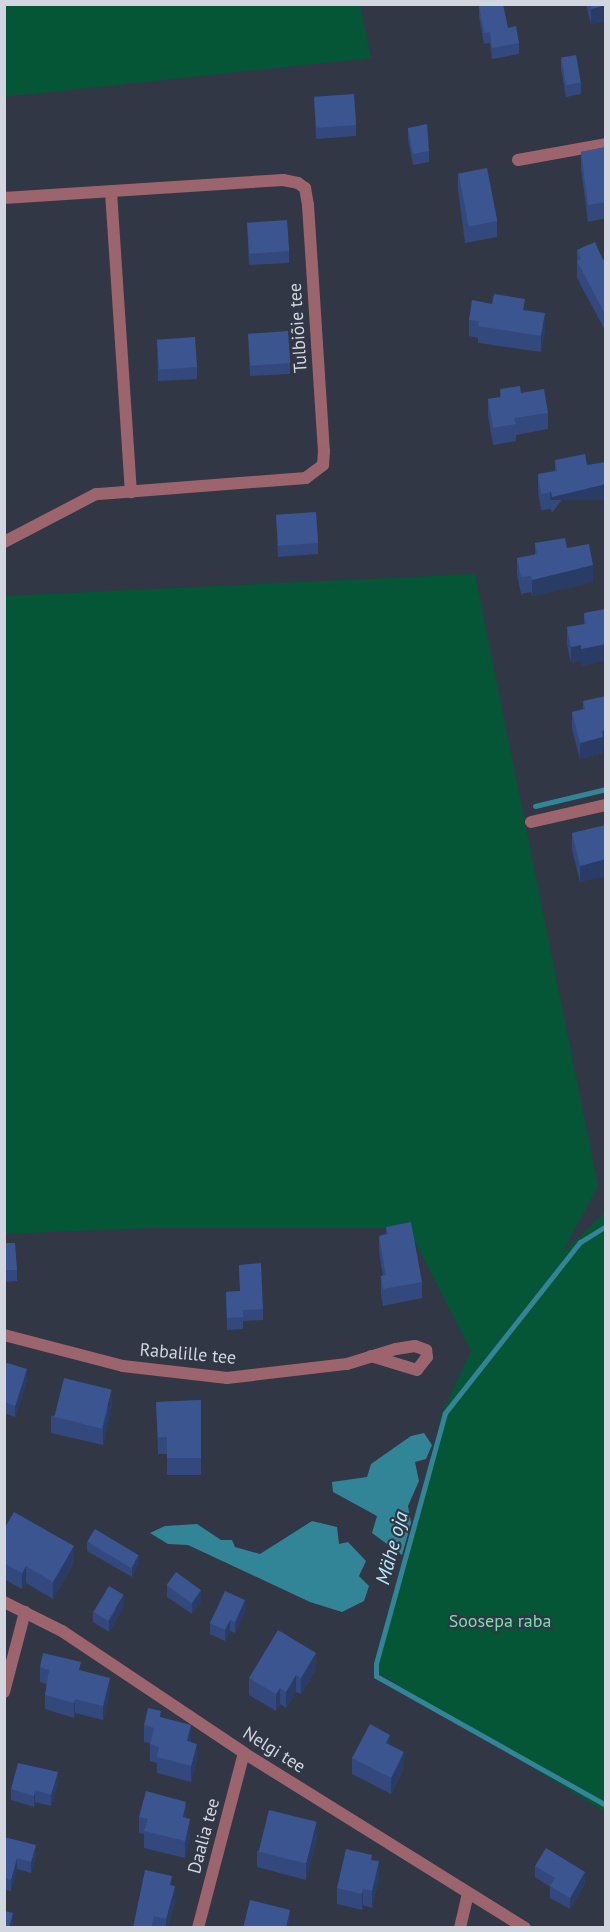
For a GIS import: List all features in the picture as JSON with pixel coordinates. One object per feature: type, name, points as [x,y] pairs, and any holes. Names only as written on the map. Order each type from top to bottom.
[{"type":"street","points":[[518,160],[606,144]]},
{"type":"street","name":"Tulbiõie tee","points":[[4,198],[283,180],[305,188],[324,451],[323,465],[306,478],[96,494],[80,499],[4,543]]},
{"type":"street","points":[[111,192],[130,492]]},
{"type":"street","points":[[531,822],[606,805]]},
{"type":"street","name":"Rabalille tee","points":[[4,1335],[123,1366],[227,1378],[347,1364],[371,1356]]},
{"type":"street","name":"Nelgi tee","points":[[4,1602],[62,1631],[244,1753],[525,1928]]},
{"type":"street","points":[[4,1692],[25,1611]]},
{"type":"street","name":"Daalia tee","points":[[198,1928],[244,1753]]},
{"type":"street","points":[[460,1928],[468,1893]]},
{"type":"green space","points":[[4,5],[360,5],[371,58],[5,97]]},
{"type":"green space","name":"Soosepa raba","points":[[475,574],[598,1186],[561,1255],[605,1212],[605,1812],[377,1672],[443,1411],[471,1351],[408,1228],[153,1228],[5,1234],[4,596]]},
{"type":"water","points":[[424,1433],[432,1445],[426,1459],[415,1462],[419,1481],[408,1506],[411,1523],[402,1555],[372,1533],[377,1516],[333,1492],[332,1482],[367,1477],[371,1464],[411,1436]]},
{"type":"water","points":[[312,1521],[337,1527],[339,1544],[348,1542],[366,1561],[359,1576],[369,1586],[364,1601],[342,1612],[310,1602],[188,1545],[168,1544],[150,1533],[165,1526],[197,1524],[221,1540],[232,1540],[235,1547],[260,1554]]},
{"type":"building","points":[[503,4],[508,28],[516,26],[519,43],[492,48],[490,32],[484,33],[479,6]]},
{"type":"building","points":[[590,4],[606,4],[606,5],[591,9]]},
{"type":"building","points":[[576,55],[581,83],[566,85],[561,58]]},
{"type":"building","points":[[354,94],[356,125],[316,128],[314,97]]},
{"type":"building","points":[[427,124],[429,151],[413,154],[408,128]]},
{"type":"building","points":[[606,147],[606,202],[588,205],[581,152]]},
{"type":"building","points":[[487,168],[497,221],[469,227],[459,174]]},
{"type":"building","points":[[287,220],[289,251],[249,254],[247,223]]},
{"type":"building","points":[[595,242],[603,260],[606,258],[606,316],[577,261],[581,259],[577,250]]},
{"type":"building","points":[[494,294],[525,299],[523,310],[545,313],[541,336],[478,326],[479,321],[469,320],[472,300],[492,304]]},
{"type":"building","points":[[288,331],[290,363],[250,366],[248,334]]},
{"type":"building","points":[[195,337],[197,367],[159,370],[157,340]]},
{"type":"building","points":[[520,386],[521,393],[544,389],[548,413],[514,418],[516,424],[493,428],[488,399],[501,397],[500,389]]},
{"type":"building","points":[[585,454],[587,465],[606,462],[606,484],[552,497],[551,492],[541,494],[538,474],[557,471],[555,460]]},
{"type":"building","points":[[316,512],[318,543],[278,546],[276,515]]},
{"type":"building","points":[[565,538],[567,548],[589,544],[593,565],[532,580],[531,576],[521,577],[517,558],[537,554],[535,543]]},
{"type":"building","points":[[606,609],[606,644],[581,649],[581,645],[571,647],[567,627],[586,624],[584,613]]},
{"type":"building","points":[[606,696],[606,730],[602,731],[603,737],[580,743],[572,712],[585,709],[583,701]]},
{"type":"building","points":[[606,825],[606,859],[580,866],[572,833]]},
{"type":"building","points":[[411,1222],[422,1282],[383,1289],[381,1276],[386,1275],[379,1236],[388,1234],[386,1227]]},
{"type":"building","points":[[4,1243],[15,1243],[17,1270],[4,1270]]},
{"type":"building","points":[[261,1263],[263,1309],[243,1310],[243,1317],[227,1318],[226,1292],[240,1291],[239,1265]]},
{"type":"building","points":[[4,1362],[27,1369],[15,1406],[4,1402]]},
{"type":"building","points":[[64,1378],[112,1390],[102,1429],[54,1417]]},
{"type":"building","points":[[201,1400],[201,1458],[167,1458],[167,1437],[158,1437],[156,1402]]},
{"type":"building","points":[[14,1512],[74,1546],[53,1582],[26,1566],[22,1573],[4,1563],[4,1529]]},
{"type":"building","points":[[95,1529],[139,1555],[131,1568],[87,1542]]},
{"type":"building","points":[[176,1572],[201,1590],[192,1603],[167,1585]]},
{"type":"building","points":[[109,1586],[124,1595],[108,1620],[94,1612]]},
{"type":"building","points":[[225,1591],[245,1600],[235,1622],[230,1620],[225,1630],[210,1623]]},
{"type":"building","points":[[278,1630],[316,1653],[301,1678],[296,1675],[286,1692],[280,1688],[276,1694],[249,1678]]},
{"type":"building","points":[[43,1653],[81,1662],[79,1670],[110,1678],[103,1706],[75,1699],[74,1703],[45,1695],[49,1670],[40,1667]]},
{"type":"building","points":[[148,1708],[161,1711],[160,1717],[191,1725],[187,1741],[197,1744],[191,1766],[157,1757],[159,1747],[150,1744],[154,1728],[144,1725]]},
{"type":"building","points":[[370,1724],[390,1735],[386,1743],[404,1752],[391,1778],[352,1758]]},
{"type":"building","points":[[18,1763],[58,1772],[51,1795],[35,1790],[34,1796],[11,1789]]},
{"type":"building","points":[[146,1791],[186,1802],[183,1817],[190,1819],[185,1841],[144,1831],[148,1819],[139,1817]]},
{"type":"building","points":[[269,1810],[317,1822],[306,1864],[259,1852]]},
{"type":"building","points":[[4,1837],[36,1845],[31,1862],[17,1858],[11,1880],[4,1878]]},
{"type":"building","points":[[546,1848],[585,1872],[570,1898],[550,1886],[555,1878],[535,1866]]},
{"type":"building","points":[[346,1849],[372,1855],[371,1860],[379,1861],[372,1891],[363,1889],[362,1894],[337,1888]]},
{"type":"building","points":[[145,1870],[172,1876],[170,1885],[175,1886],[166,1919],[154,1916],[151,1928],[133,1928]]},
{"type":"building","points":[[250,1900],[290,1910],[286,1928],[243,1928]]},
{"type":"building","points":[[4,1911],[13,1913],[9,1928],[4,1928]]},
{"type":"waterway","points":[[535,806],[606,789]]},
{"type":"waterway","name":"Mähe oja","points":[[606,1226],[580,1242],[445,1413],[376,1664],[376,1676],[606,1805]]}]
